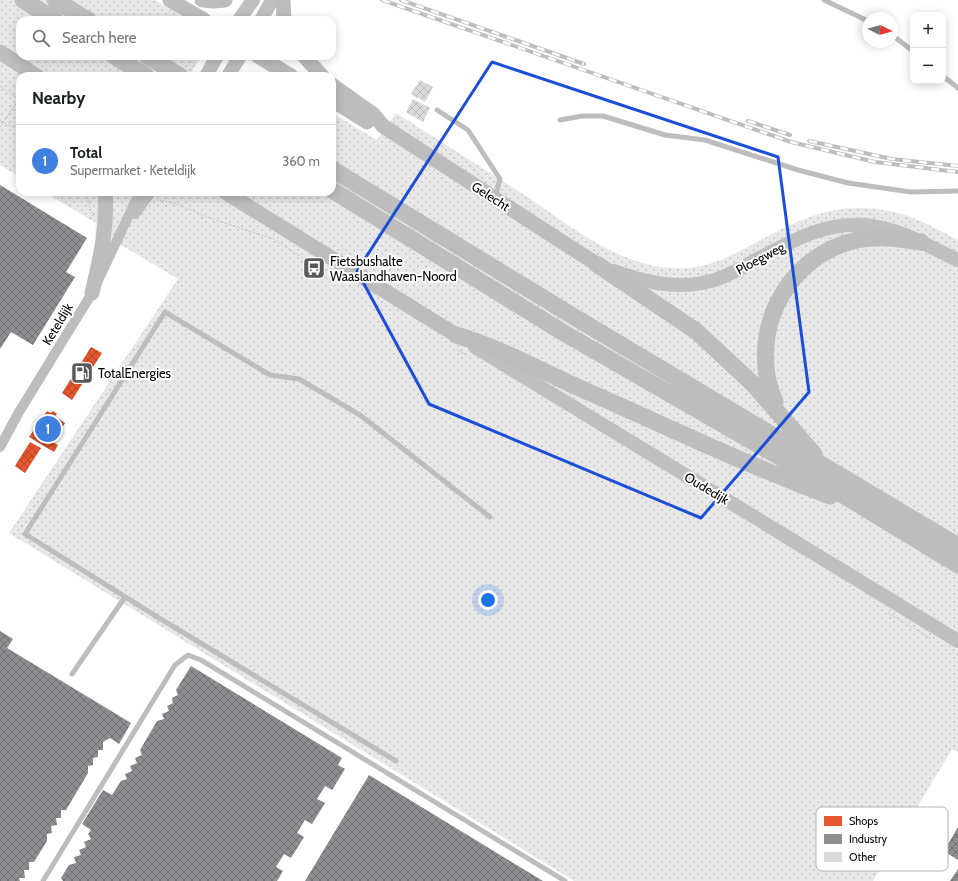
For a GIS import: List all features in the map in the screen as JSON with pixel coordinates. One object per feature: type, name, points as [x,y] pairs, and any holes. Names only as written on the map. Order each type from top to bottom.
[{"type":"highway","points":[[23,0],[49,16]]},
{"type":"highway","points":[[55,0],[81,16]]},
{"type":"highway","points":[[120,60],[140,72]]},
{"type":"highway","points":[[154,60],[173,72]]},
{"type":"highway","points":[[336,171],[576,318],[958,546]]},
{"type":"highway","points":[[336,192],[564,333],[802,470],[958,565]]},
{"type":"highway","points":[[779,411],[768,386],[765,365],[765,339],[772,315],[790,282],[819,257],[833,249],[857,240],[880,238],[920,242]]},
{"type":"highway","points":[[598,265],[696,331],[732,363],[779,411],[824,465]]},
{"type":"highway","points":[[455,342],[484,343],[529,365],[713,447],[796,483],[866,510]]},
{"type":"main road","points":[[170,0],[197,16]]},
{"type":"main road","points":[[202,0],[225,0]]},
{"type":"main road","points":[[283,0],[284,16]]},
{"type":"main road","points":[[0,52],[30,72]]},
{"type":"main road","points":[[265,60],[284,72]]},
{"type":"main road","points":[[308,60],[318,72]]},
{"type":"main road","points":[[336,88],[373,114],[383,126]]},
{"type":"main road","points":[[336,102],[368,122],[383,126]]},
{"type":"main road","name":"Gelecht","points":[[383,126],[598,265]]},
{"type":"main road","points":[[92,293],[105,231],[105,196]]},
{"type":"main road","points":[[231,196],[455,342]]},
{"type":"street","points":[[242,16],[253,0]]},
{"type":"street","points":[[263,16],[272,0]]},
{"type":"street","points":[[208,72],[215,60]]},
{"type":"street","name":"Keteldijk","points":[[0,447],[19,412],[92,293],[138,196]]},
{"type":"street","name":"Keteldijk","points":[[114,248],[134,215],[154,196]]},
{"type":"street","name":"Ploegweg","points":[[598,265],[654,284],[683,285],[717,280],[738,271],[791,241],[829,227],[852,225],[876,226],[894,230],[958,260]]},
{"type":"street","name":"Oudedijk","points":[[455,342],[955,646]]},
{"type":"street","name":"Keteldijk","points":[[0,437],[19,412]]},
{"type":"lane","points":[[824,0],[862,18]]},
{"type":"lane","points":[[898,40],[910,49]]},
{"type":"lane","points":[[946,78],[958,88]]},
{"type":"lane","points":[[437,110],[468,130],[500,179],[495,198]]},
{"type":"lane","points":[[560,120],[582,116],[603,116],[665,135],[706,140],[798,170],[855,184],[911,192],[958,191]]},
{"type":"lane","points":[[396,761],[125,597],[25,534],[165,312],[270,375],[298,379],[360,415],[490,517]]},
{"type":"lane","points":[[72,674],[125,597]]},
{"type":"lane","points":[[43,881],[175,665],[188,655],[194,656],[564,881]]},
{"type":"path","points":[[0,86],[16,98]]},
{"type":"path","points":[[0,127],[16,104]]},
{"type":"path","points":[[0,120],[16,129]]},
{"type":"path","points":[[154,196],[210,218],[273,239],[319,268],[325,269]]},
{"type":"path","points":[[455,342],[468,357]]},
{"type":"path","points":[[886,611],[932,639]]},
{"type":"path","points":[[955,646],[958,655]]},
{"type":"highlighted area","points":[[492,62],[778,157],[809,392],[701,518],[429,404],[357,271]]},
{"type":"shaded area","points":[[0,0],[155,0],[181,16],[16,16],[16,60],[199,60],[191,72],[16,72],[16,175],[0,165]]},
{"type":"shaded area","points":[[396,113],[520,192],[573,229],[612,251],[632,260],[652,265],[684,268],[716,262],[791,225],[825,212],[843,209],[861,208],[901,214],[923,222],[958,240],[958,752],[952,749],[917,807],[816,807],[816,871],[879,871],[873,881],[574,881],[9,533],[178,279],[123,246],[95,238],[96,223],[51,196],[139,196],[147,204],[154,196],[336,196],[336,115],[377,140]]},
{"type":"building: Shops","name":"TotalEnergies","points":[[91,347],[102,353],[72,400],[62,393]]},
{"type":"building: Shops","points":[[47,411],[51,413],[53,411],[57,414],[55,416],[65,423],[53,442],[58,445],[54,452],[29,437]]},
{"type":"building: Shops","points":[[30,442],[41,448],[25,473],[15,466]]},
{"type":"building: Industry","points":[[0,185],[87,238],[66,272],[75,277],[33,345],[11,332],[0,349]]},
{"type":"building: Industry","points":[[0,631],[13,639],[7,648],[131,723],[119,744],[110,738],[103,742],[103,750],[98,750],[98,757],[93,758],[93,765],[88,766],[88,773],[66,810],[61,810],[61,818],[56,818],[57,825],[51,826],[52,833],[47,834],[47,841],[34,862],[29,862],[29,870],[24,870],[25,878],[19,878],[20,881],[0,881]]},
{"type":"building: Industry","points":[[191,666],[342,758],[338,765],[345,769],[332,790],[325,786],[317,799],[325,803],[312,824],[305,820],[297,833],[304,837],[291,858],[284,854],[276,867],[283,871],[277,881],[63,881],[61,878],[69,865],[76,863],[74,857],[81,855],[79,850],[86,847],[84,842],[91,839],[88,834],[91,830],[82,824],[103,790],[112,795],[121,781],[127,779],[125,774],[132,771],[130,766],[137,763],[135,758],[142,755],[140,750],[157,721],[164,719],[162,714],[169,711],[167,706],[173,703],[172,698],[178,695],[176,690]]},
{"type":"building: Industry","points":[[369,775],[543,881],[305,881]]},
{"type":"building: Industry","points":[[958,827],[958,860],[948,854],[948,844]]},
{"type":"building: Industry","points":[[958,869],[958,881],[950,881]]},
{"type":"building: Other","points":[[420,80],[433,87],[425,102],[411,94]]},
{"type":"building: Other","points":[[413,99],[430,108],[423,122],[406,112]]},
{"type":"railway","points":[[382,0],[791,142],[875,162],[958,172]]},
{"type":"railway","points":[[401,0],[584,64]]},
{"type":"railway","points":[[748,121],[790,135]]},
{"type":"railway","points":[[809,141],[892,159],[958,166]]},
{"type":"place","name":"Fietsbushalte Waaslandhaven-Noord","points":[[314,268]]},
{"type":"place","name":"TotalEnergies","points":[[82,373]]},
{"type":"place","name":"Total","points":[[48,429]]}]
